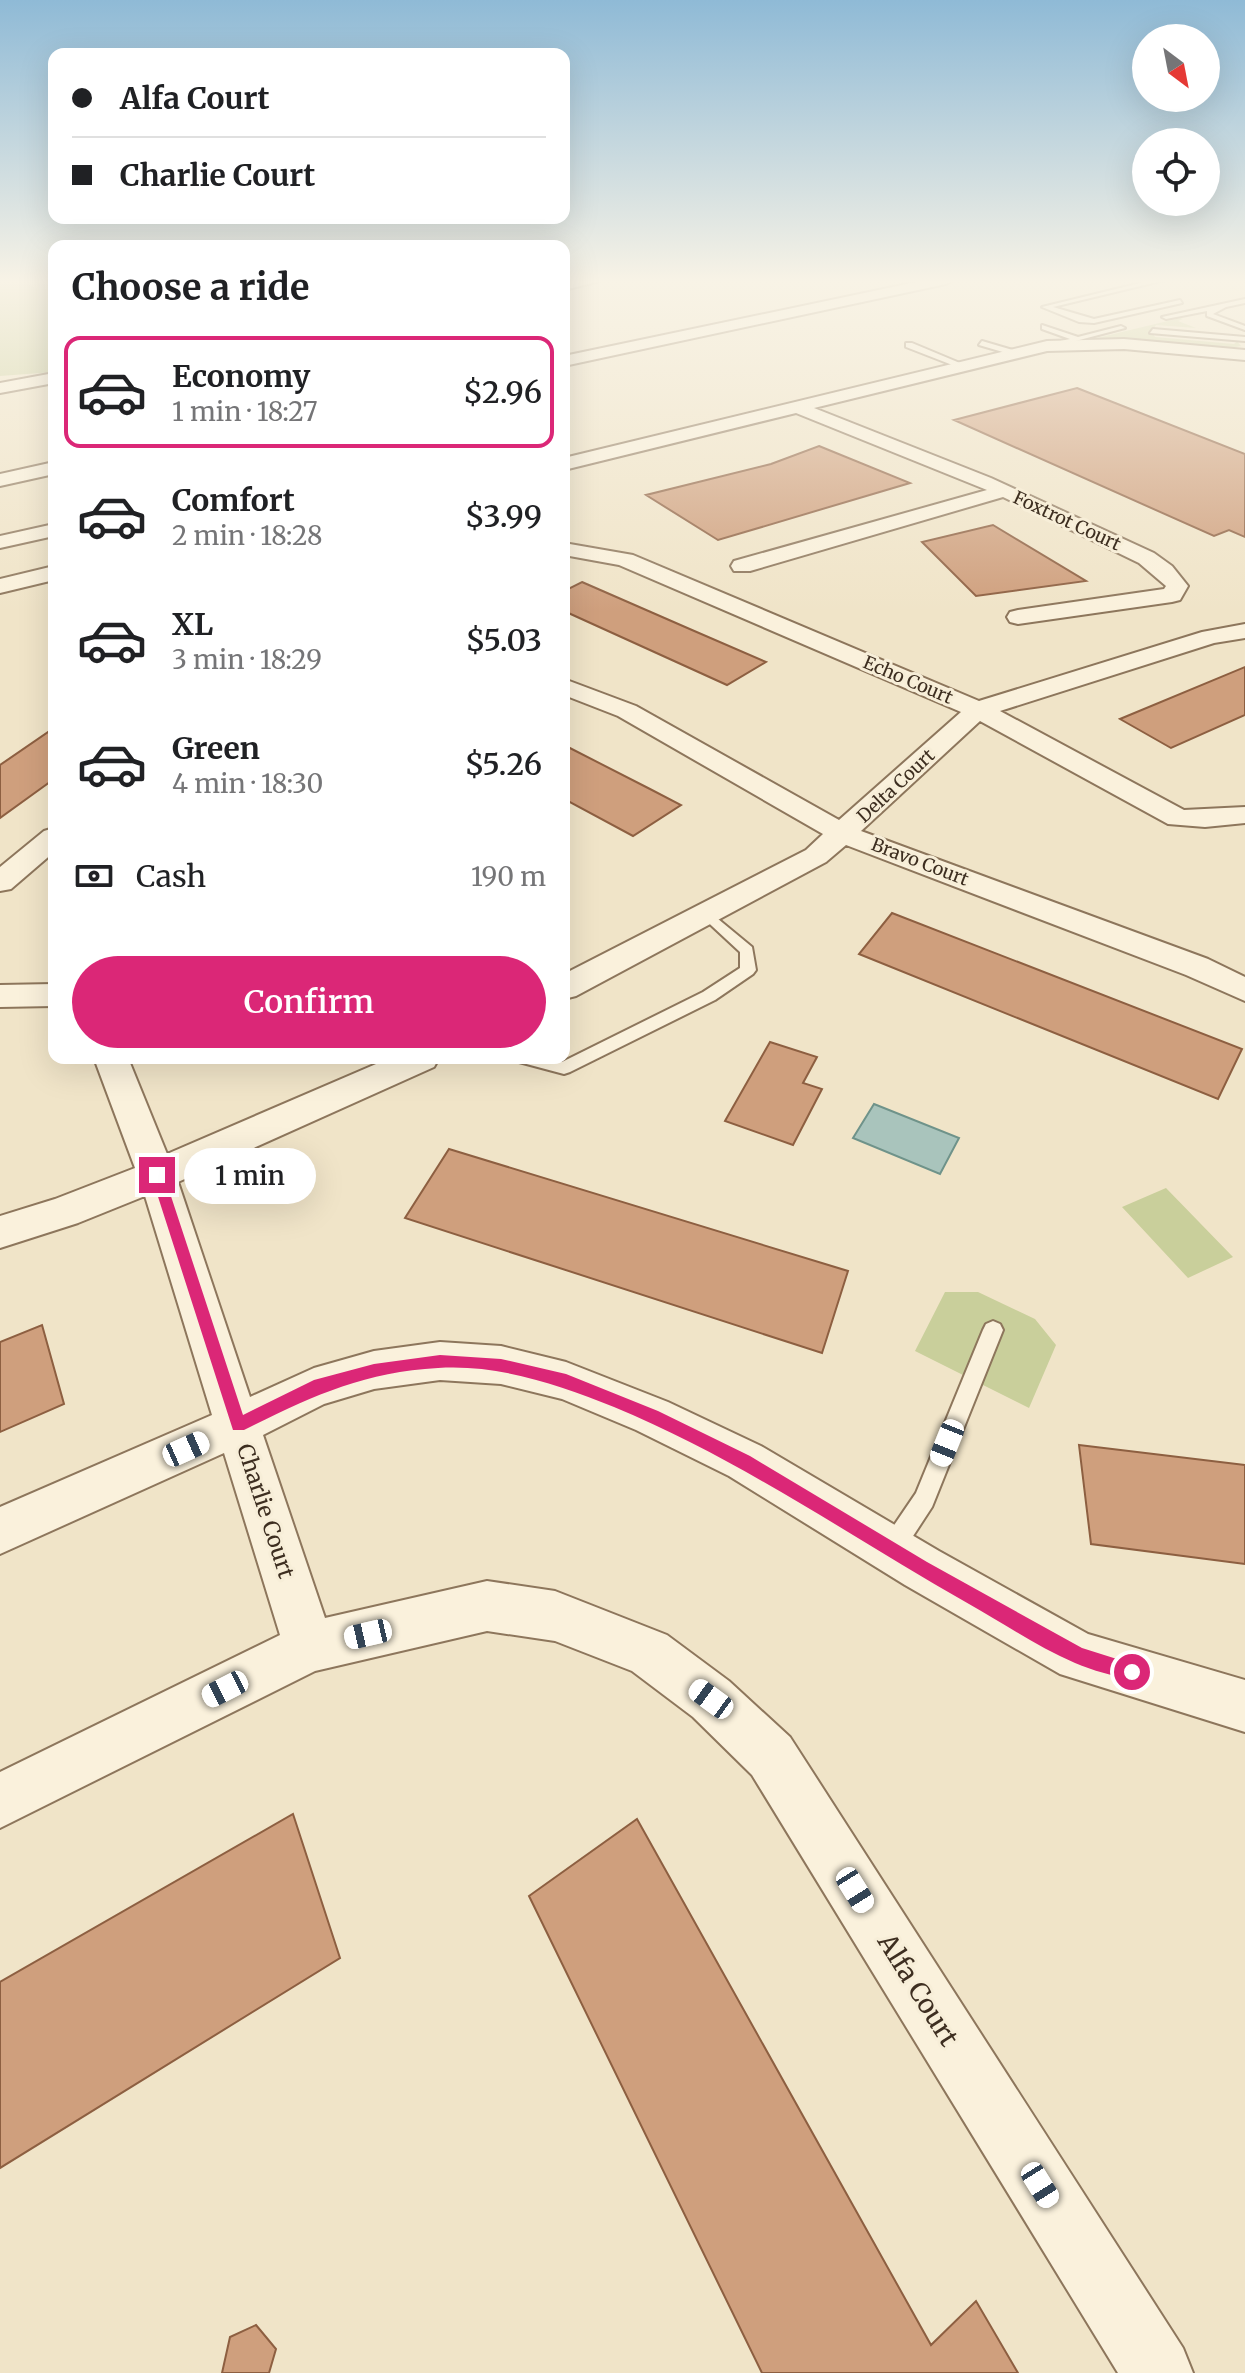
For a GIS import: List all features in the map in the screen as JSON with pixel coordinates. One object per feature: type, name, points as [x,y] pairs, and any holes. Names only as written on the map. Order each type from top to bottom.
[{"type":"street","points":[[570,462],[859,391]]},
{"type":"street","name":"Foxtrot Court","points":[[795,406],[1003,491],[1159,567],[1173,577],[1177,586],[1172,595],[1143,601],[1018,617]]},
{"type":"street","points":[[803,431],[833,424]]},
{"type":"street","points":[[0,480],[48,469]]},
{"type":"street","points":[[742,566],[1003,491]]},
{"type":"street","points":[[0,542],[48,531]]},
{"type":"street","name":"Echo Court","points":[[570,550],[625,560],[978,710],[1178,818],[1245,815]]},
{"type":"street","points":[[0,586],[48,574]]},
{"type":"street","name":"Delta Court","points":[[570,985],[816,856],[844,834],[978,710],[1210,637],[1245,631]]},
{"type":"street","name":"Bravo Court","points":[[570,688],[627,711],[844,834],[1197,967],[1245,990]]},
{"type":"street","points":[[0,882],[48,842]]},
{"type":"street","points":[[0,996],[48,995]]},
{"type":"street","name":"Charlie Court","points":[[113,1064],[157,1175],[309,1647]]},
{"type":"street","points":[[0,1232],[64,1212],[157,1175],[408,1064]]},
{"type":"street","points":[[0,1531],[239,1425],[314,1387],[374,1370],[440,1361],[501,1365],[566,1381],[652,1416],[745,1461],[1078,1656],[1245,1706]]},
{"type":"street","name":"Alfa Court","points":[[0,1801],[309,1647],[487,1606],[555,1616],[649,1653],[711,1699],[771,1756],[1158,2373]]},
{"type":"lane","points":[[548,1064],[564,1068],[709,996],[748,970],[747,950],[706,914]]},
{"type":"lane","points":[[891,1549],[924,1500],[993,1330]]},
{"type":"green space","points":[[1166,1188],[1233,1257],[1188,1278],[1122,1207]]},
{"type":"green space","points":[[945,1292],[978,1292],[1035,1319],[1056,1345],[1029,1408],[915,1351]]},
{"type":"water","points":[[874,1104],[959,1138],[940,1174],[853,1138]]},
{"type":"building","points":[[1066,391],[1084,391],[1245,454],[1245,537],[1229,530],[1214,536],[954,420]]},
{"type":"building","points":[[819,446],[910,483],[718,540],[646,495],[771,464]]},
{"type":"building","points":[[993,525],[1086,581],[976,596],[922,542]]},
{"type":"building","points":[[582,582],[766,662],[727,685],[570,614],[570,588]]},
{"type":"building","points":[[1245,667],[1245,715],[1171,748],[1120,719]]},
{"type":"building","points":[[48,732],[48,783],[0,818],[0,765]]},
{"type":"building","points":[[570,748],[681,805],[633,836],[570,802]]},
{"type":"building","points":[[892,913],[1242,1049],[1218,1099],[859,954]]},
{"type":"building","points":[[770,1042],[817,1057],[803,1083],[822,1089],[793,1145],[725,1121]]},
{"type":"building","points":[[449,1149],[848,1271],[822,1353],[405,1218]]},
{"type":"building","points":[[42,1325],[64,1404],[0,1432],[0,1342]]},
{"type":"building","points":[[1079,1445],[1245,1465],[1245,1564],[1091,1544]]},
{"type":"building","points":[[293,1814],[340,1958],[0,2168],[0,1982]]},
{"type":"building","points":[[637,1819],[931,2345],[976,2301],[1018,2373],[762,2373],[529,1896]]},
{"type":"building","points":[[256,2325],[276,2349],[269,2373],[222,2373],[230,2337]]},
{"type":"route","points":[[157,1175],[239,1425],[314,1387],[374,1370],[440,1361],[501,1365],[566,1381],[652,1416],[745,1461],[922,1568],[1078,1656],[1132,1672]]}]
